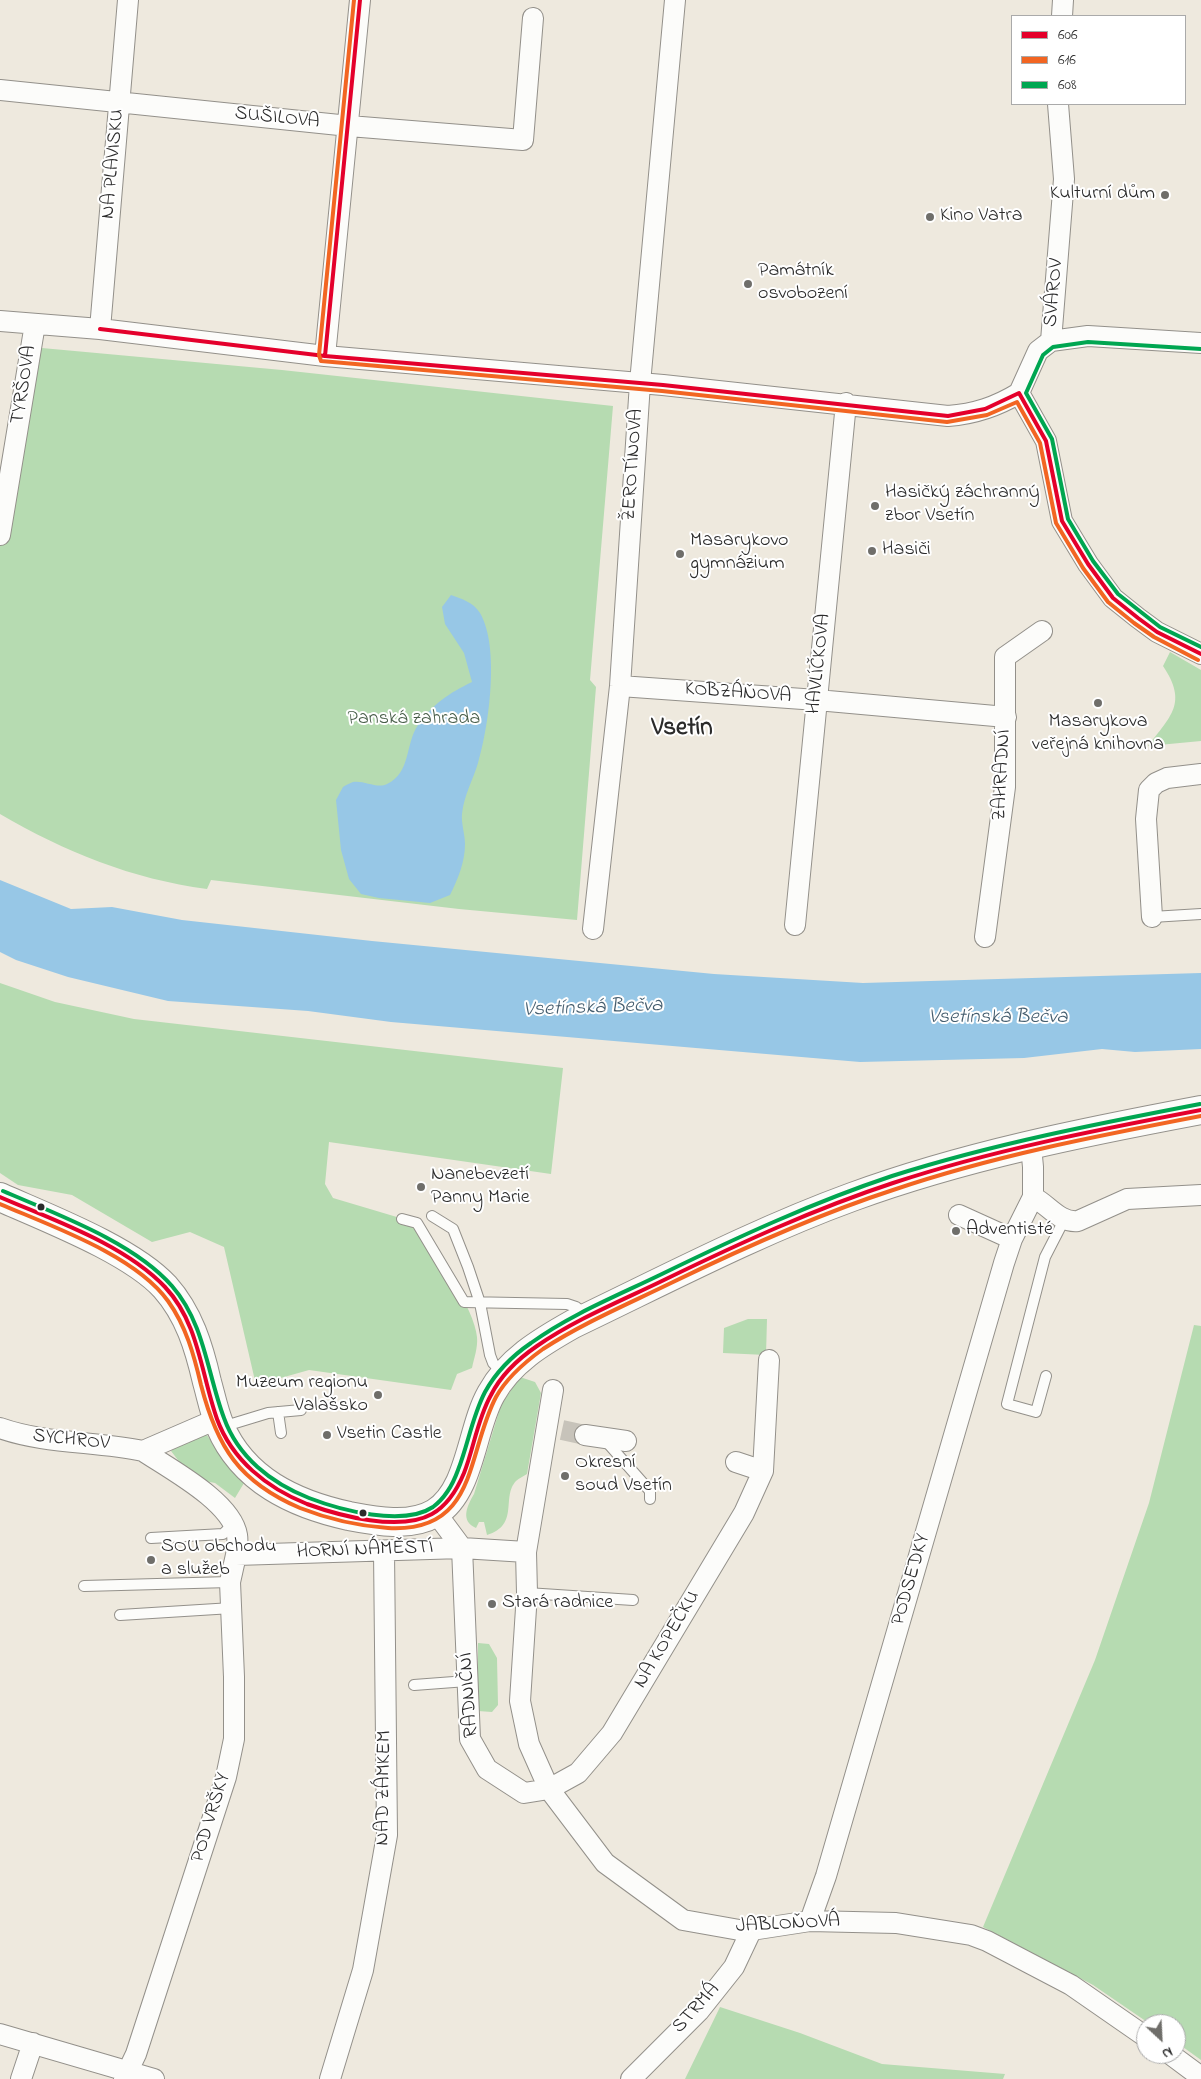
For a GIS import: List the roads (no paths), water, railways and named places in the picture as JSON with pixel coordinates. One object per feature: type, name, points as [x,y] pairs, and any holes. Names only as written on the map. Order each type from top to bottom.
[{"type":"street","name":"NA PLAVISKU","points":[[100,329],[128,0]]},
{"type":"street","points":[[325,356],[360,0]]},
{"type":"street","name":"ŽEROTÍNOVA","points":[[593,929],[620,686],[640,383],[675,0]]},
{"type":"street","points":[[1062,15],[1063,0]]},
{"type":"street","name":"SUŠILOVA","points":[[0,90],[349,126],[523,140],[533,18]]},
{"type":"street","name":"SVÁROV","points":[[1019,392],[1038,351],[1051,341],[1064,179],[1058,105]]},
{"type":"street","name":"TYRŠOVA","points":[[0,321],[100,329],[325,356],[640,383],[956,415],[982,411],[1002,404],[1019,392]]},
{"type":"street","name":"TYRŠOVA","points":[[0,534],[35,324]]},
{"type":"street","points":[[1051,341],[1088,336],[1201,343]]},
{"type":"street","points":[[1019,392],[1046,441],[1062,521],[1088,564],[1113,598],[1157,632],[1201,654]]},
{"type":"street","name":"HAVLÍČKOVA","points":[[795,925],[846,403]]},
{"type":"street","name":"ZAHRADNÍ","points":[[986,937],[1005,787],[1005,657],[1042,631]]},
{"type":"street","name":"KOBZÁŇOVA","points":[[620,686],[817,700],[1006,717]]},
{"type":"street","points":[[1152,917],[1146,819],[1149,790],[1156,783],[1167,778],[1201,774]]},
{"type":"street","points":[[0,1197],[103,1245],[139,1266],[158,1281],[179,1307],[194,1335],[219,1423],[233,1449],[249,1470],[266,1483],[290,1497],[322,1509],[376,1520],[418,1520],[436,1513],[448,1502],[460,1483],[487,1402],[504,1374],[533,1348],[588,1317],[715,1255],[823,1208],[890,1183],[933,1170],[1031,1146],[1201,1110]]},
{"type":"street","name":"PODSEDKY","points":[[810,1921],[826,1876],[1004,1263],[1012,1239],[1032,1197],[1033,1167],[1031,1146]]},
{"type":"street","points":[[1032,1197],[1047,1205],[1064,1220],[1078,1221],[1128,1199],[1201,1195]]},
{"type":"street","points":[[959,1215],[1012,1239]]},
{"type":"street","name":"NA KOPEČKU","points":[[549,1789],[578,1773],[612,1733],[744,1513],[763,1471],[769,1360]]},
{"type":"street","points":[[526,1552],[555,1429],[553,1390]]},
{"type":"street","points":[[144,1451],[219,1423]]},
{"type":"street","name":"SYCHROV","points":[[0,1428],[23,1436],[118,1446],[144,1451],[227,1512],[230,1529]]},
{"type":"street","points":[[595,1437],[626,1441]]},
{"type":"street","points":[[736,1462],[763,1471]]},
{"type":"street","name":"HORNÍ NÁMĚSTÍ","points":[[436,1513],[462,1548]]},
{"type":"street","points":[[230,1529],[237,1535],[236,1555]]},
{"type":"street","name":"HORNÍ NÁMĚSTÍ","points":[[236,1555],[462,1548],[526,1552]]},
{"type":"street","name":"RADNIČNÍ","points":[[462,1548],[470,1739],[487,1769],[524,1793],[549,1789]]},
{"type":"street","name":"NAD ZÁMKEM","points":[[330,2079],[363,1970],[387,1835],[384,1551]]},
{"type":"street","name":"JABLOŇOVÁ","points":[[526,1552],[527,1593],[520,1701],[528,1744],[549,1789],[605,1863],[683,1920],[751,1930],[810,1921],[896,1923],[971,1935],[987,1941],[1071,1985],[1136,2030]]},
{"type":"street","name":"POD VRŠKY","points":[[126,2075],[136,2054],[226,1777],[234,1738],[230,1582],[236,1555]]},
{"type":"street","name":"STRMÁ","points":[[631,2079],[699,2011],[734,1967],[751,1930]]},
{"type":"street","points":[[0,2034],[33,2043],[126,2075],[154,2079]]},
{"type":"street","points":[[21,2079],[33,2043]]},
{"type":"street","points":[[1183,2064],[1201,2077]]},
{"type":"lane","points":[[1152,917],[1201,914]]},
{"type":"lane","points":[[432,1216],[453,1229],[480,1303],[490,1355],[493,1363],[504,1374]]},
{"type":"lane","points":[[402,1219],[417,1223],[464,1302],[567,1304],[576,1307],[588,1317]]},
{"type":"lane","points":[[1046,1376],[1036,1412],[1007,1404],[1045,1258],[1064,1220]]},
{"type":"lane","points":[[219,1423],[278,1412],[301,1410]]},
{"type":"lane","points":[[278,1412],[282,1433]]},
{"type":"lane","points":[[595,1437],[650,1491],[650,1499]]},
{"type":"lane","points":[[152,1538],[223,1534],[230,1529]]},
{"type":"lane","points":[[84,1586],[230,1582]]},
{"type":"lane","points":[[527,1593],[633,1600]]},
{"type":"lane","points":[[120,1614],[232,1608]]},
{"type":"lane","points":[[414,1685],[467,1681]]},
{"type":"lane","points":[[1186,2056],[1201,2065]]},
{"type":"water","points":[[451,595],[471,604],[480,613],[490,646],[491,666],[491,687],[486,729],[478,763],[462,814],[465,844],[464,857],[450,895],[430,903],[379,898],[361,894],[349,879],[341,850],[336,800],[343,787],[353,782],[383,785],[395,779],[404,766],[418,725],[442,700],[472,682],[464,653],[445,624],[442,607]]},
{"type":"water","name":"Vsetínská Bečva","points":[[0,880],[71,909],[112,907],[182,920],[372,941],[714,974],[863,983],[1201,973],[1201,1049],[1135,1052],[1102,1049],[1024,1058],[860,1062],[391,1022],[308,1011],[168,1001],[68,977],[16,960],[0,952]]},
{"type":"tunnel","points":[[562,1430],[585,1435]]},
{"type":"place","name":"Kulturní dům","points":[[1165,195]]},
{"type":"place","name":"Kino Vatra","points":[[930,217]]},
{"type":"place","name":"Památník osvobození","points":[[748,284]]},
{"type":"place","name":"Hasičký záchranný zbor Vsetín","points":[[875,506]]},
{"type":"place","name":"Hasiči","points":[[872,551]]},
{"type":"place","name":"Masarykovo gymnázium","points":[[680,554]]},
{"type":"place","name":"Masarykova veřejná knihovna","points":[[1098,703]]},
{"type":"place","name":"Nanebevzetí Panny Marie","points":[[421,1187]]},
{"type":"place","name":"Adventisté","points":[[956,1231]]},
{"type":"place","name":"Muzeum regionu Valašsko","points":[[378,1395]]},
{"type":"place","name":"Vsetin Castle","points":[[327,1435]]},
{"type":"place","name":"Okresní soud Vsetín","points":[[565,1476]]},
{"type":"place","name":"SOU obchodu a služeb","points":[[151,1560]]},
{"type":"place","name":"Stará radnice","points":[[492,1604]]},
{"type":"district","name":"Vsetín","points":[[682,730]]},
{"type":"park label","name":"Panská zahrada","points":[[414,720]]}]
